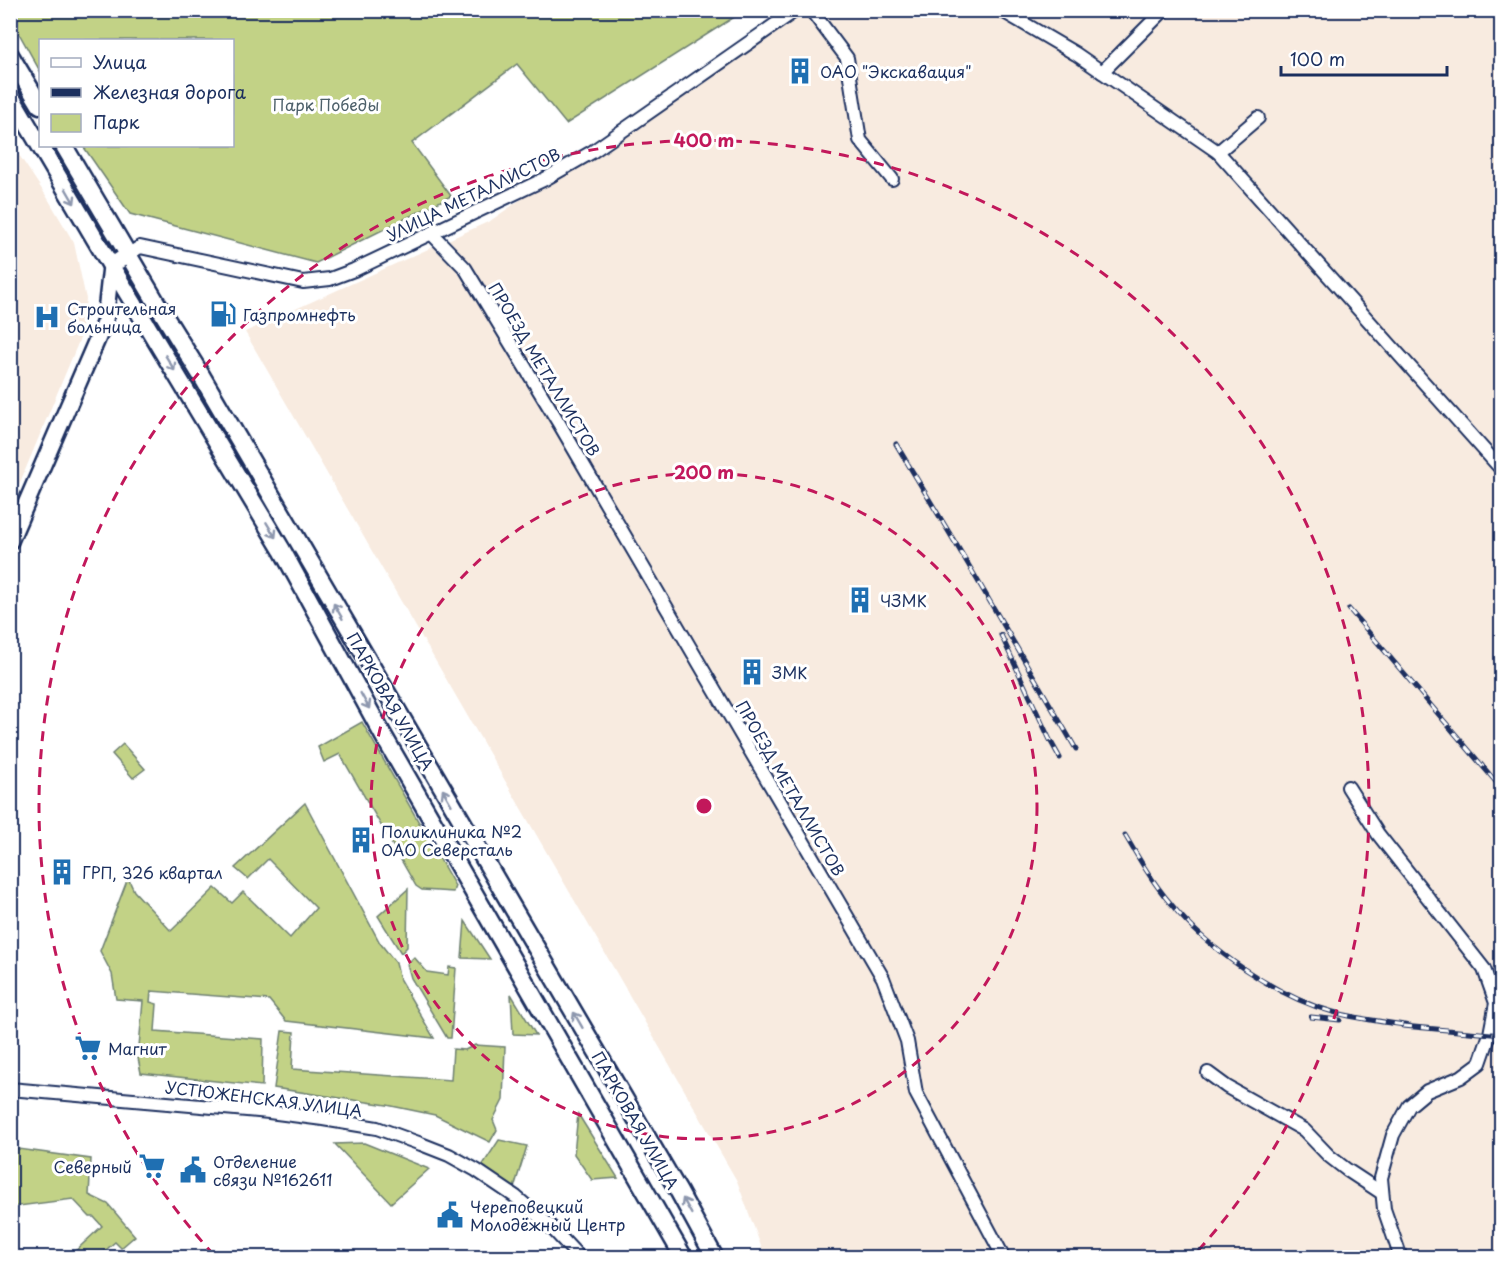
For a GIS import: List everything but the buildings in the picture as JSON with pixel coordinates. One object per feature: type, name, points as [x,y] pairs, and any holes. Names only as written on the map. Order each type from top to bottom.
[{"type":"main road","points":[[10,55],[39,103]]},
{"type":"main road","name":"ПАРКОВАЯ УЛИЦА","points":[[10,95],[39,144]]},
{"type":"main road","name":"ПАРКОВАЯ УЛИЦА","points":[[41,147],[282,550],[383,735],[684,1257]]},
{"type":"main road","name":"ПАРКОВАЯ УЛИЦА","points":[[65,147],[201,375],[715,1257]]},
{"type":"street","name":"УЛИЦА МЕТАЛЛИСТОВ","points":[[129,254],[140,247],[303,282],[330,279],[432,234],[545,179],[592,152],[796,10]]},
{"type":"street","points":[[811,10],[847,58],[861,140],[892,179]]},
{"type":"street","points":[[1001,10],[1076,54],[1218,152],[1502,470]]},
{"type":"street","points":[[1102,72],[1164,10]]},
{"type":"street","points":[[1218,152],[1258,118]]},
{"type":"street","name":"ПРОЕЗД МЕТАЛЛИСТОВ","points":[[432,234],[465,268],[554,415],[883,978],[907,1041],[916,1093],[1004,1257]]},
{"type":"street","points":[[10,541],[105,321],[111,267],[129,254]]},
{"type":"street","points":[[1348,787],[1378,834],[1484,969],[1496,1003],[1490,1034],[1480,1063],[1461,1077],[1427,1091],[1409,1106],[1393,1136],[1381,1178],[1384,1209],[1401,1257]]},
{"type":"street","points":[[1208,1073],[1227,1087],[1304,1130],[1329,1156],[1382,1192]]},
{"type":"street","name":"УСТЮЖЕНСКАЯ УЛИЦА","points":[[10,1089],[269,1112],[377,1128],[449,1155],[477,1170],[516,1197],[580,1257]]},
{"type":"shaded area","points":[[791,11],[1501,11],[1501,1257],[765,1257],[737,1181],[245,332],[490,221]]},
{"type":"shaded area","name":"Строительная больница","points":[[11,143],[74,243],[86,299],[81,336],[11,504]]},
{"type":"green space","name":"Парк Победы","points":[[11,10],[744,11],[566,124],[517,64],[412,143],[451,196],[316,263],[130,214],[84,147],[234,147],[234,39],[39,39],[39,69],[11,19]]},
{"type":"green space","points":[[362,722],[455,886],[453,892],[422,890],[416,886],[340,754],[324,762],[318,747]]},
{"type":"green space","points":[[123,744],[145,769],[133,778],[112,754]]},
{"type":"green space","points":[[305,803],[380,943],[396,963],[400,980],[434,1038],[286,1021],[269,1000],[151,991],[150,1002],[157,1004],[155,1031],[263,1039],[262,1086],[141,1073],[138,1058],[143,1001],[116,999],[112,974],[100,951],[128,878],[134,891],[171,931],[215,888],[232,903],[243,892],[290,938],[316,908],[268,859],[248,879],[235,868]]},
{"type":"green space","points":[[408,889],[407,947],[401,953],[378,916]]},
{"type":"green space","points":[[465,921],[490,959],[462,958]]},
{"type":"green space","points":[[414,957],[427,972],[448,975],[449,967],[456,968],[451,1038],[447,1038],[411,978],[407,964]]},
{"type":"green space","points":[[511,994],[536,1035],[513,1034]]},
{"type":"green space","points":[[282,1031],[294,1032],[292,1069],[451,1080],[453,1049],[465,1050],[475,1045],[505,1047],[503,1100],[493,1120],[497,1130],[490,1142],[435,1115],[387,1105],[274,1088]]},
{"type":"green space","points":[[578,1114],[618,1178],[592,1180],[574,1154]]},
{"type":"green space","points":[[499,1140],[527,1146],[514,1188],[482,1166]]},
{"type":"green space","points":[[364,1143],[429,1169],[391,1203],[335,1144]]},
{"type":"green space","points":[[11,1148],[91,1159],[89,1195],[108,1204],[135,1236],[121,1248],[115,1242],[98,1257],[69,1257],[102,1226],[73,1199],[11,1207]]},
{"type":"railway","points":[[896,444],[1076,749]]},
{"type":"railway","points":[[1349,609],[1502,789]]},
{"type":"railway","points":[[1001,635],[1060,758]]},
{"type":"railway","points":[[1125,835],[1158,888],[1186,921],[1223,954],[1244,969],[1311,1005],[1352,1017],[1410,1026]]},
{"type":"railway","points":[[1311,1017],[1340,1020]]},
{"type":"railway","points":[[1403,1026],[1502,1035]]},
{"type":"place","name":"ОАО \"Экскавация\"","points":[[800,71]]},
{"type":"place","name":"Газпромнефть","points":[[223,314]]},
{"type":"place","name":"Строительная больница","points":[[47,317]]},
{"type":"place","name":"ЧЗМК","points":[[860,600]]},
{"type":"place","name":"ЗМК","points":[[752,672]]},
{"type":"place","name":"Поликлиника №2 ОАО Северсталь","points":[[361,840]]},
{"type":"place","name":"ГРП, 326 квартал","points":[[62,872]]},
{"type":"place","name":"Магнит","points":[[88,1048]]},
{"type":"place","name":"Северный","points":[[152,1166]]},
{"type":"place","name":"Отделение связи №162611","points":[[193,1170]]},
{"type":"place","name":"Череповецкий Молодёжный Центр","points":[[450,1215]]}]
